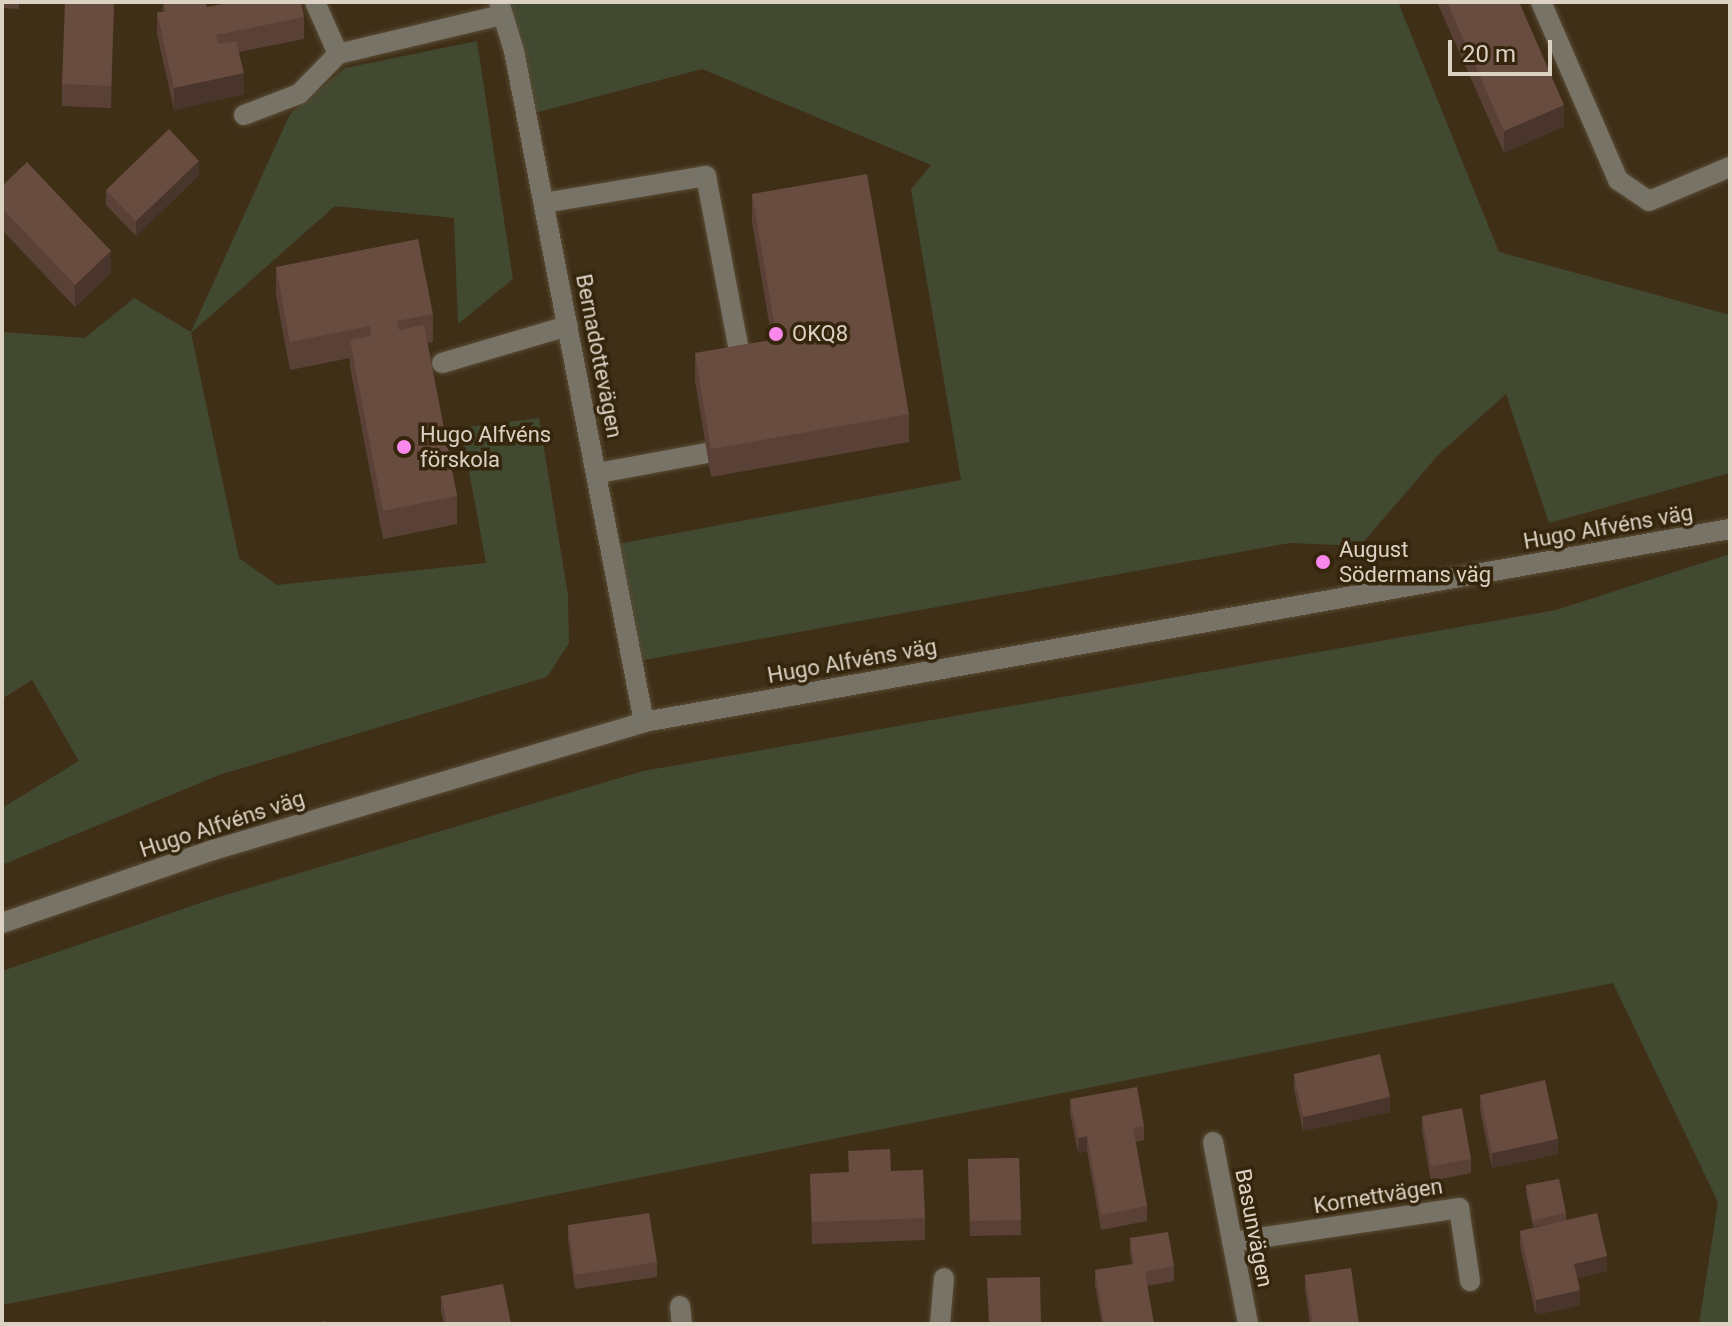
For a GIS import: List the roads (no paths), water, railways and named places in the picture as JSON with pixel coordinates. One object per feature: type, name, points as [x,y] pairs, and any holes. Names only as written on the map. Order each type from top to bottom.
[{"type":"street","points":[[315,2],[338,54]]},
{"type":"street","points":[[1541,2],[1618,180],[1649,201],[1730,167]]},
{"type":"street","points":[[244,115],[299,94],[338,54],[500,8]]},
{"type":"street","name":"Bernadottevägen","points":[[500,8],[544,203],[644,722]]},
{"type":"street","points":[[544,203],[706,176],[743,372]]},
{"type":"street","points":[[442,363],[568,326]]},
{"type":"street","points":[[598,473],[707,453]]},
{"type":"street","name":"Hugo Alfvéns väg","points":[[2,923],[213,850],[644,722],[1730,529]]},
{"type":"street","name":"Basunvägen","points":[[1213,1142],[1248,1324]]},
{"type":"street","name":"Kornettvägen","points":[[1232,1242],[1459,1208],[1470,1281]]},
{"type":"street","points":[[940,1324],[944,1278]]},
{"type":"place","name":"OKQ8","points":[[776,334]]},
{"type":"place","name":"Hugo Alfvéns förskola","points":[[404,447]]},
{"type":"place","name":"August Södermans väg","points":[[1323,562]]}]
